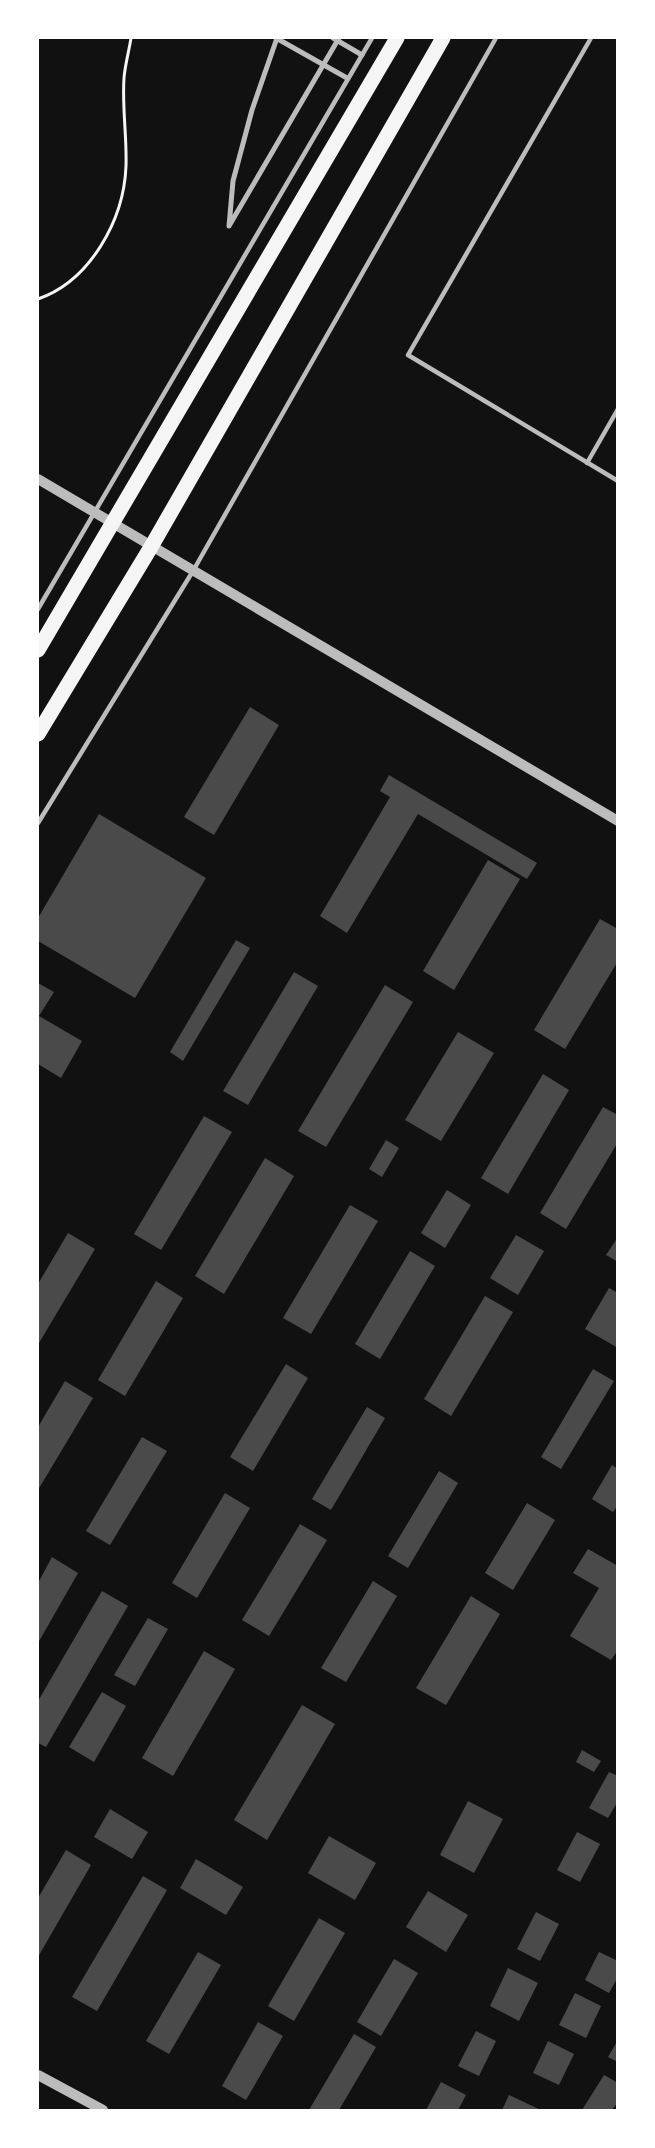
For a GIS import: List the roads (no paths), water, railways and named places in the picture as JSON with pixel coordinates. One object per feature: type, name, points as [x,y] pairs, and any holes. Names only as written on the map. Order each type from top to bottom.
[{"type":"main road","points":[[38,650],[397,38]]},
{"type":"main road","points":[[38,734],[151,547],[443,38]]},
{"type":"street","points":[[339,38],[229,226],[233,181],[252,110],[277,38],[347,78]]},
{"type":"street","points":[[333,38],[362,55]]},
{"type":"street","points":[[38,479],[618,821]]},
{"type":"street","points":[[38,2075],[89,2107],[103,2110]]},
{"type":"lane","points":[[38,609],[372,38]]},
{"type":"lane","points":[[38,823],[193,571],[496,38]]},
{"type":"lane","points":[[591,38],[408,355],[618,481]]},
{"type":"lane","points":[[587,463],[618,409]]}]
